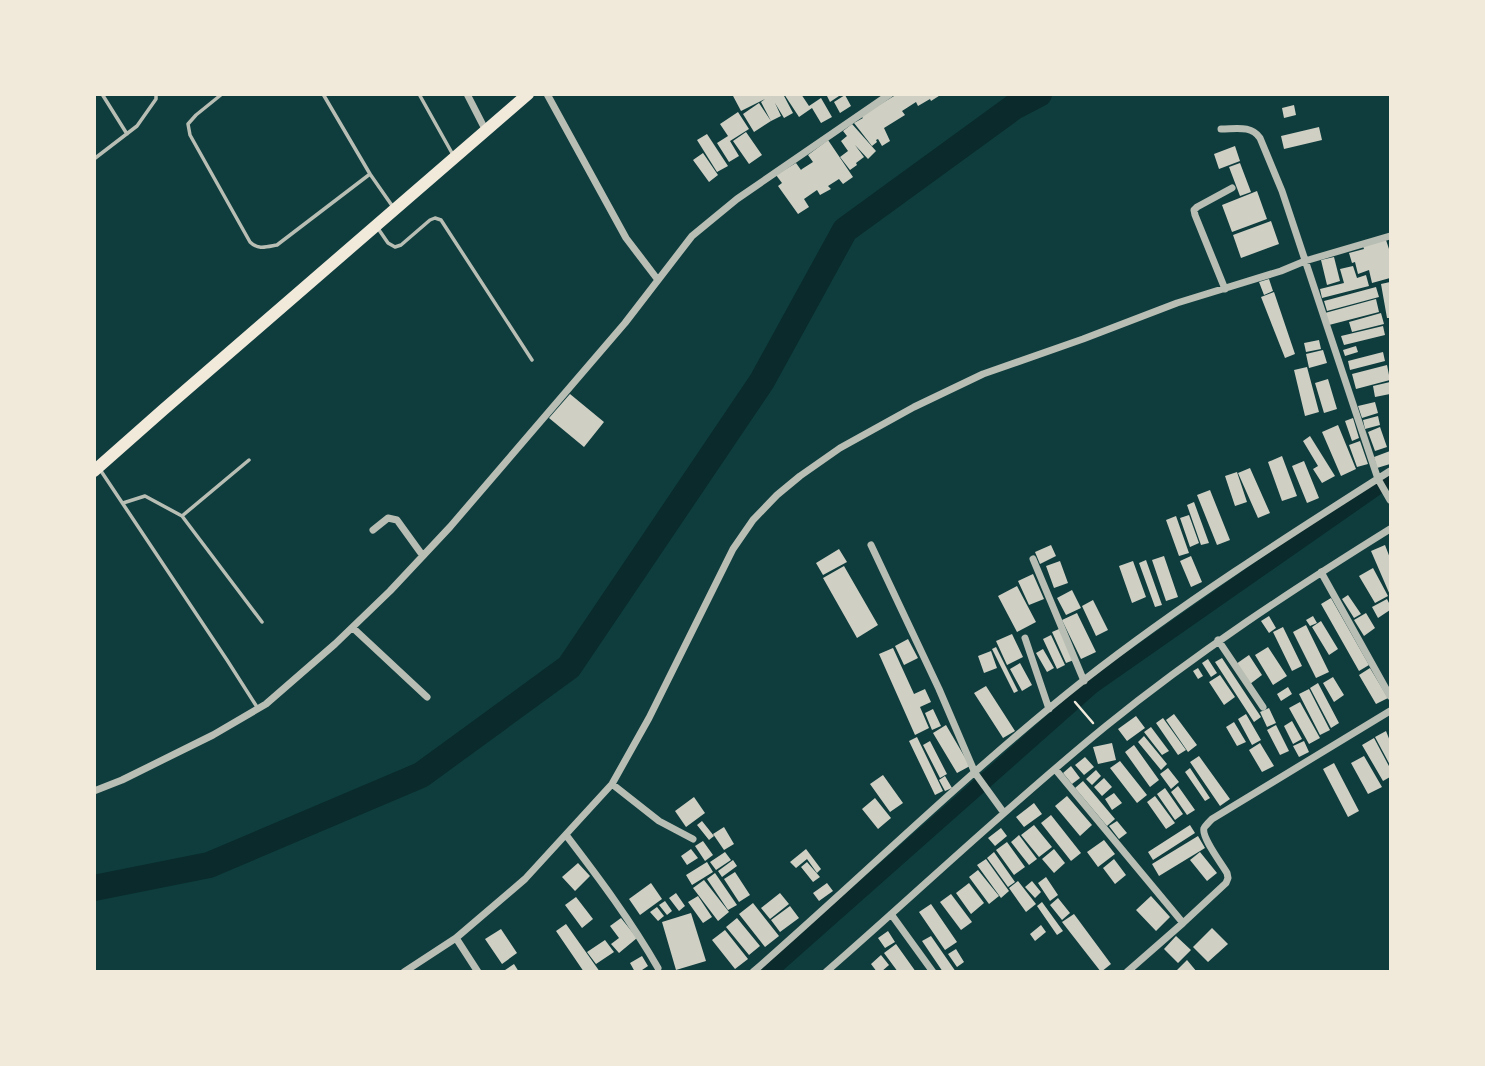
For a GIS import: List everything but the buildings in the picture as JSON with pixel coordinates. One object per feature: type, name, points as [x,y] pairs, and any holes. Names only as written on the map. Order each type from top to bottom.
[{"type":"main road","points":[[96,466],[377,227],[524,96]]},
{"type":"street","points":[[467,94],[486,131]]},
{"type":"street","points":[[547,94],[626,238],[659,281]]},
{"type":"street","points":[[94,791],[213,736],[266,704],[353,628],[423,556],[533,432],[625,323],[692,236],[737,199],[890,94]]},
{"type":"street","points":[[1221,129],[1250,128],[1260,138],[1282,191],[1379,481],[1391,500]]},
{"type":"street","points":[[1225,289],[1195,210],[1232,188]]},
{"type":"street","points":[[404,971],[456,938],[525,879],[612,784],[649,718],[733,549],[754,520],[777,495],[800,476],[840,448],[914,407],[983,374],[1177,303],[1391,236]]},
{"type":"street","points":[[753,971],[1084,681],[1194,598],[1391,471]]},
{"type":"street","points":[[373,530],[388,518],[397,520],[423,556]]},
{"type":"street","points":[[826,971],[1107,725],[1218,640],[1391,529]]},
{"type":"street","points":[[871,545],[977,776],[1004,813]]},
{"type":"street","points":[[1033,559],[1084,681]]},
{"type":"street","points":[[1321,572],[1391,696]]},
{"type":"street","points":[[353,628],[427,697]]},
{"type":"street","points":[[1026,638],[1049,709]]},
{"type":"street","points":[[1218,640],[1262,707]]},
{"type":"street","points":[[1127,971],[1226,883],[1227,873],[1204,831],[1212,819],[1391,711]]},
{"type":"street","points":[[1055,769],[1183,923]]},
{"type":"street","points":[[612,784],[659,821],[693,839]]},
{"type":"street","points":[[566,835],[606,886],[642,940],[658,970]]},
{"type":"street","points":[[891,914],[933,971]]},
{"type":"street","points":[[456,938],[478,971]]},
{"type":"lane","points":[[102,94],[127,134]]},
{"type":"lane","points":[[94,159],[137,126],[156,99],[156,94]]},
{"type":"lane","points":[[222,94],[195,115],[188,124],[190,135],[254,246],[262,248],[277,245],[370,174]]},
{"type":"lane","points":[[323,94],[370,174],[395,210]]},
{"type":"lane","points":[[419,94],[455,158]]},
{"type":"lane","points":[[377,227],[388,243],[395,247],[430,220],[441,220],[532,360]]},
{"type":"lane","points":[[182,516],[249,460]]},
{"type":"lane","points":[[96,466],[258,709]]},
{"type":"lane","points":[[122,503],[145,496],[182,516],[262,622]]},
{"type":"path","points":[[1073,700],[1092,722]]},
{"type":"waterway","points":[[94,888],[209,865],[421,775],[569,667],[762,381],[845,230],[1014,107],[1039,94]]},
{"type":"waterway","points":[[769,972],[1092,686],[1390,478]]}]
